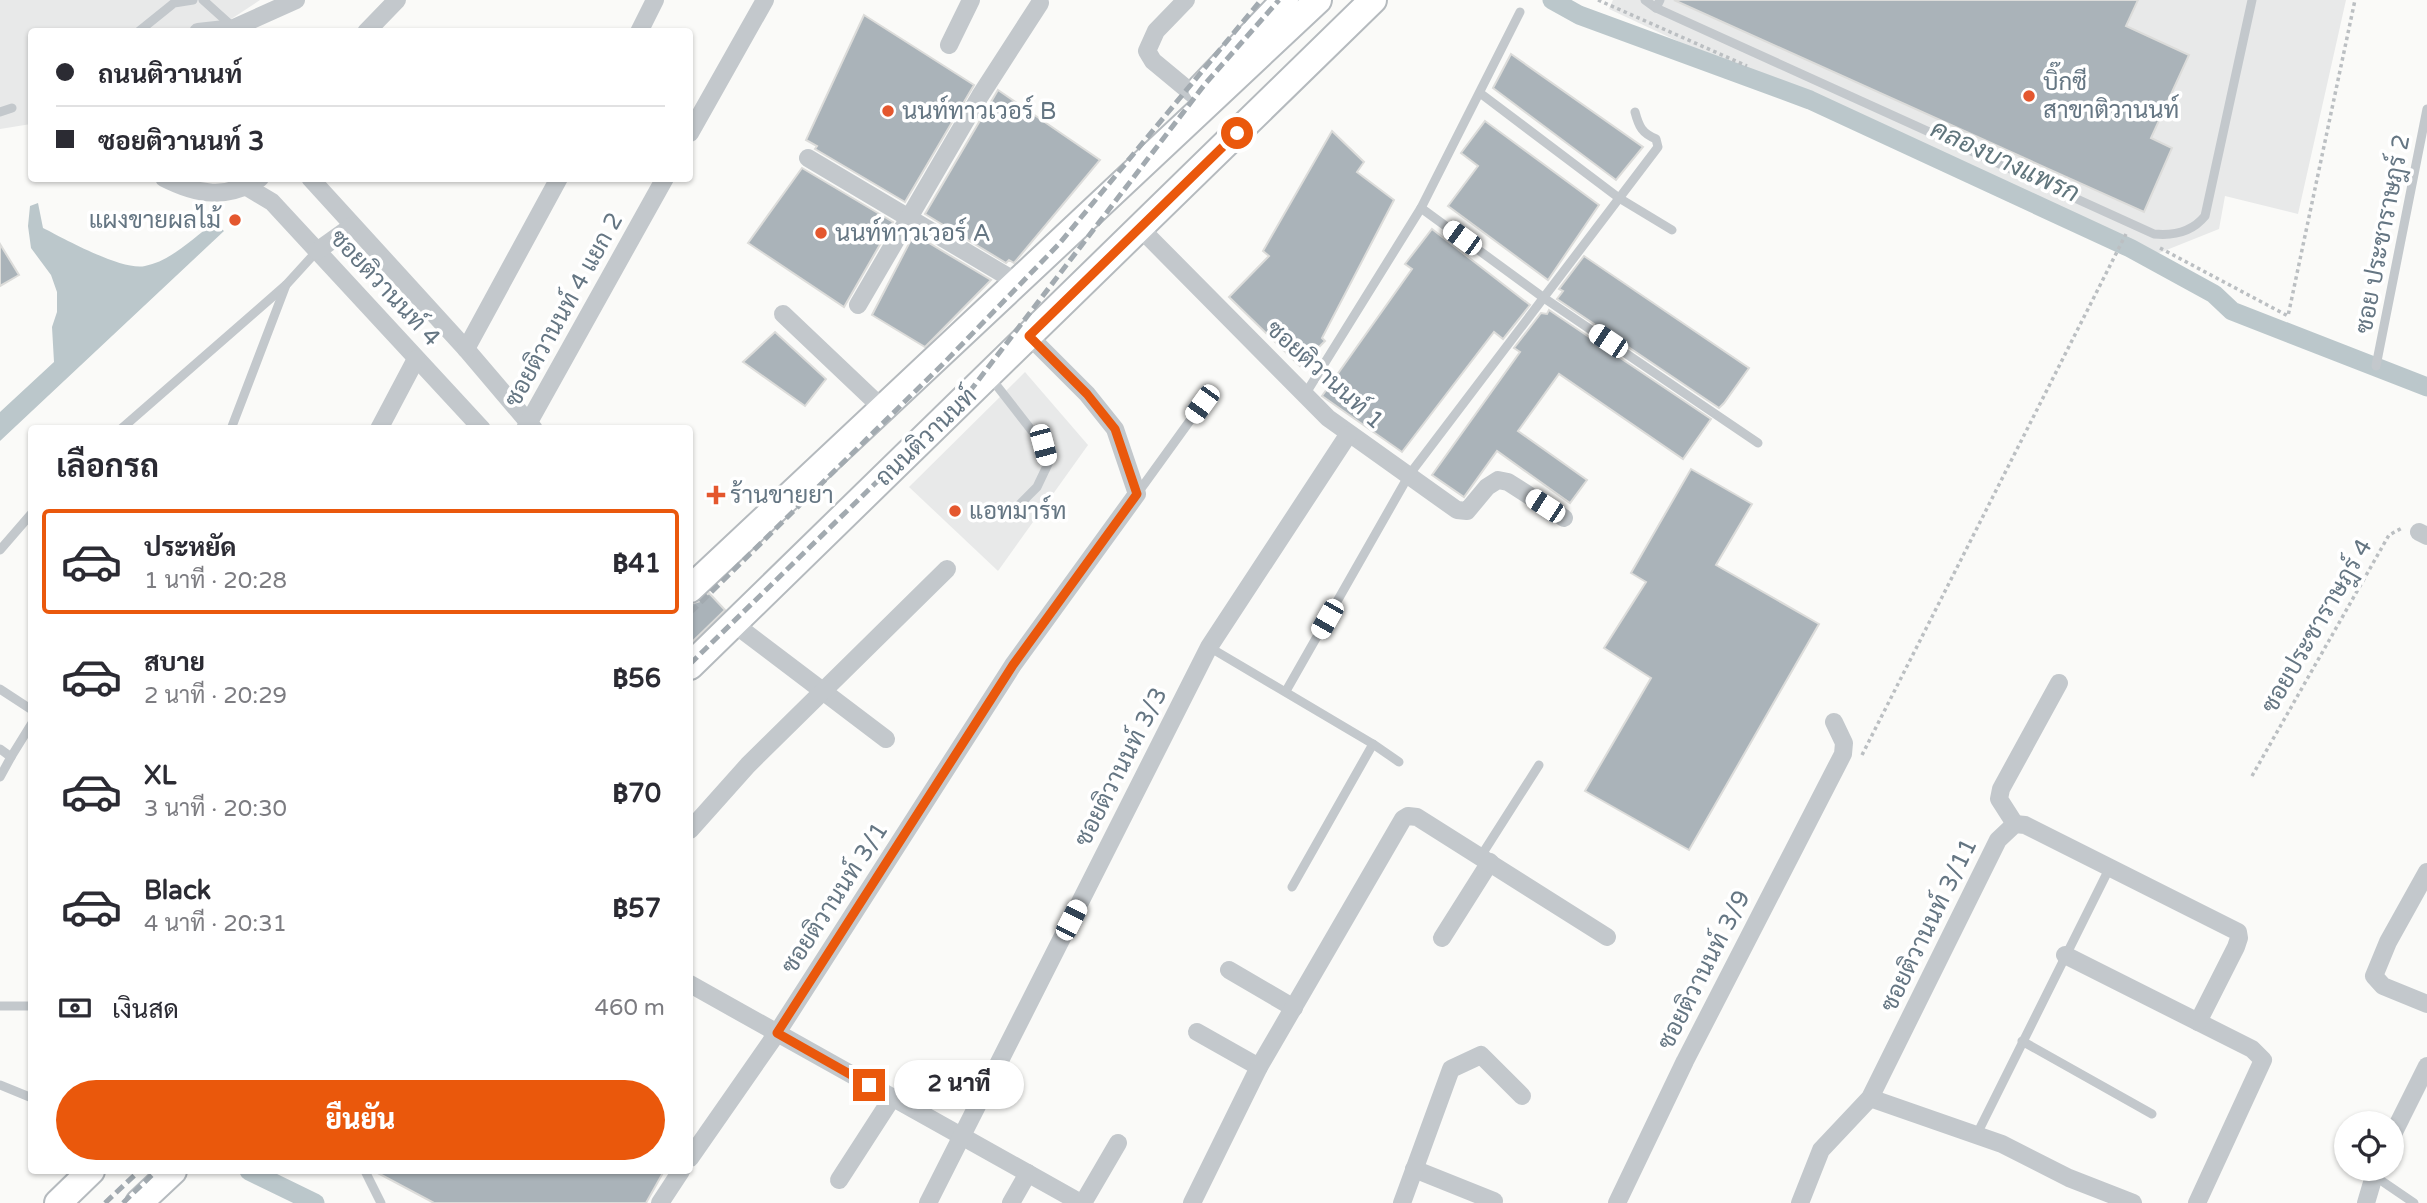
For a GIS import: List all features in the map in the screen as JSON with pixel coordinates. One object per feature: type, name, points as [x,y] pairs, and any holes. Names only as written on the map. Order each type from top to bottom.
[{"type":"main road","points":[[1162,144],[1194,95],[1285,0]]},
{"type":"main road","points":[[693,586],[1015,281],[1318,0]]},
{"type":"main road","name":"ถนนติวานนท์","points":[[1160,206],[1283,63],[1349,0]]},
{"type":"main road","name":"ถนนติวานนท์","points":[[693,658],[733,623],[1373,0]]},
{"type":"main road","points":[[58,1203],[88,1174]]},
{"type":"main road","points":[[139,1203],[170,1174]]},
{"type":"street","points":[[241,28],[296,0]]},
{"type":"street","points":[[370,28],[397,0]]},
{"type":"street","points":[[641,28],[655,0]]},
{"type":"street","points":[[693,128],[765,0]]},
{"type":"street","points":[[949,45],[971,0]]},
{"type":"street","points":[[1186,0],[1156,31],[1147,51],[1153,61],[1194,95]]},
{"type":"street","points":[[858,305],[1040,3]]},
{"type":"street","points":[[808,158],[910,216],[1015,281]]},
{"type":"street","points":[[172,182],[191,191],[219,194],[253,183]]},
{"type":"street","name":"ซอยติวานนท์ 4","points":[[314,182],[466,349],[527,425]]},
{"type":"street","points":[[466,349],[557,182]]},
{"type":"street","name":"ซอยติวานนท์ 4 แยก 2","points":[[530,425],[663,182]]},
{"type":"street","name":"ซอยติวานนท์ 4","points":[[253,183],[478,425]]},
{"type":"street","points":[[317,251],[352,226]]},
{"type":"street","name":"ซอยติวานนท์ 1","points":[[1139,227],[1348,435],[1457,510],[1468,511],[1487,487],[1498,480],[1508,482],[1564,518]]},
{"type":"street","points":[[783,314],[881,407]]},
{"type":"street","points":[[1029,336],[1087,394],[1115,429],[1137,494]]},
{"type":"street","points":[[381,425],[416,359]]},
{"type":"street","name":"ซอยติวานนท์ 3/3","points":[[928,1203],[1209,648],[1348,435]]},
{"type":"street","name":"ซอยติวานนท์ 3/1","points":[[693,1154],[777,1033],[936,790],[1013,665],[1137,494]]},
{"type":"street","points":[[693,827],[748,765],[947,569]]},
{"type":"street","points":[[733,623],[886,739]]},
{"type":"street","points":[[2059,683],[2001,789],[1999,799],[2015,824],[2025,825],[2238,932],[2236,947],[2198,1022]]},
{"type":"street","points":[[1834,722],[1844,743],[1840,761]]},
{"type":"street","name":"ซอยติวานนท์ 3/9","points":[[1617,1203],[1675,1081],[1840,761]]},
{"type":"street","points":[[1192,1203],[1259,1068],[1403,819],[1416,817],[1607,937]]},
{"type":"street","name":"ซอยติวานนท์ 3/11","points":[[1800,1203],[1821,1150],[1870,1098],[1998,841],[2015,824]]},
{"type":"street","points":[[1442,938],[1485,859]]},
{"type":"street","points":[[2427,872],[2388,942],[2374,976],[2383,986],[2427,1004]]},
{"type":"street","points":[[2065,955],[2252,1049],[2263,1060],[2197,1203]]},
{"type":"street","points":[[1228,970],[1294,1008]]},
{"type":"street","points":[[693,986],[1082,1203],[1118,1143]]},
{"type":"street","points":[[1197,1032],[1259,1068]]},
{"type":"street","points":[[1402,1203],[1453,1067],[1481,1055],[1522,1097]]},
{"type":"street","points":[[2404,1112],[2427,1066]]},
{"type":"street","points":[[839,1180],[892,1098]]},
{"type":"street","points":[[1870,1098],[1977,1134],[2023,1153],[2069,1178],[2133,1203]]},
{"type":"street","points":[[1414,1169],[1494,1200]]},
{"type":"street","points":[[1011,1203],[1028,1173]]},
{"type":"street","points":[[660,1203],[679,1174]]},
{"type":"street","points":[[2366,1203],[2372,1181]]},
{"type":"lane","points":[[143,28],[174,3],[193,0]]},
{"type":"lane","points":[[202,0],[235,28]]},
{"type":"lane","points":[[1645,0],[2154,234],[2169,236],[2196,226],[2205,216],[2252,0]]},
{"type":"lane","points":[[1306,393],[1421,208],[1520,12]]},
{"type":"lane","points":[[1480,93],[1619,198],[1672,230]]},
{"type":"lane","points":[[0,111],[12,108]]},
{"type":"lane","name":"ซอย ประชาราษฎร์ 2","points":[[2376,366],[2427,109]]},
{"type":"lane","points":[[1286,691],[1409,475],[1658,147],[1656,139],[1645,134],[1639,126],[1635,113]]},
{"type":"lane","points":[[1421,208],[1544,298],[1758,443]]},
{"type":"lane","points":[[126,425],[286,285],[317,251]]},
{"type":"lane","points":[[233,425],[286,285]]},
{"type":"lane","points":[[988,376],[1043,445],[1048,464],[1037,487],[1012,512]]},
{"type":"lane","points":[[1137,494],[1202,404]]},
{"type":"lane","points":[[0,550],[28,518]]},
{"type":"lane","points":[[1209,648],[1286,691],[1399,762]]},
{"type":"lane","points":[[0,689],[28,707]]},
{"type":"lane","points":[[0,777],[28,729]]},
{"type":"lane","points":[[1292,887],[1373,744]]},
{"type":"lane","points":[[0,749],[11,757]]},
{"type":"lane","points":[[1485,859],[1539,765]]},
{"type":"lane","points":[[1977,1134],[2110,867]]},
{"type":"lane","points":[[0,1006],[28,1006]]},
{"type":"lane","points":[[2022,1041],[2152,1114]]},
{"type":"lane","points":[[0,1085],[28,1096]]},
{"type":"lane","points":[[366,1174],[381,1203]]},
{"type":"lane","points":[[2386,1181],[2414,1203]]},
{"type":"path","points":[[2152,244],[2288,316],[2355,0]]},
{"type":"path","points":[[1840,761],[1858,764],[2124,240]]},
{"type":"path","name":"ซอยประชาราษฎร์ 4","points":[[2252,776],[2389,535],[2402,528],[2423,534]]},
{"type":"shaded area","points":[[0,0],[260,0],[218,28],[28,28],[28,124],[0,129]]},
{"type":"shaded area","points":[[1613,0],[2346,0],[2298,214],[2225,196],[2219,229],[2159,253],[2075,227],[1609,9]]},
{"type":"shaded area","points":[[38,203],[43,228],[108,259],[135,266],[145,266],[164,259],[214,223],[224,231],[0,441],[0,412],[54,362],[52,327],[57,312],[57,292],[51,275],[31,248],[28,226],[30,206]]},
{"type":"shaded area","points":[[1025,372],[1088,445],[998,571],[909,487]]},
{"type":"building","name":"บิ๊กซี สาขาติวานนท์","points":[[1674,0],[2138,0],[2126,26],[2189,55],[2151,138],[2172,148],[2144,212]]},
{"type":"building","name":"นนท์ทาวเวอร์ B","points":[[864,15],[974,85],[905,202],[815,149],[817,146],[806,140]]},
{"type":"building","points":[[1511,54],[1643,147],[1616,180],[1493,88]]},
{"type":"building","points":[[998,90],[1100,160],[1014,263],[1009,260],[1006,263],[925,214]]},
{"type":"building","points":[[1485,121],[1599,205],[1548,280],[1448,206],[1478,166],[1461,153]]},
{"type":"building","points":[[1332,131],[1364,162],[1357,172],[1394,200],[1322,338],[1325,341],[1300,366],[1229,297],[1269,256],[1263,251]]},
{"type":"building","name":"นนท์ทาวเวอร์ A","points":[[802,168],[893,222],[844,307],[748,243]]},
{"type":"building","points":[[1432,229],[1530,305],[1503,339],[1494,332],[1402,452],[1322,396],[1412,269],[1405,264]]},
{"type":"building","points":[[914,234],[991,280],[925,347],[872,315]]},
{"type":"building","points":[[0,244],[19,275],[0,286]]},
{"type":"building","points":[[1584,256],[1749,368],[1719,408],[1557,299],[1563,291],[1559,289]]},
{"type":"building","points":[[1549,310],[1711,419],[1683,459],[1559,374],[1518,431],[1587,480],[1570,503],[1497,451],[1464,497],[1432,475],[1520,352],[1514,348],[1541,313],[1547,314]]},
{"type":"building","points":[[775,332],[826,379],[805,406],[743,362]]},
{"type":"building","points":[[1691,469],[1752,504],[1716,565],[1819,624],[1689,850],[1585,791],[1651,678],[1604,648],[1646,582],[1631,573]]},
{"type":"building","points":[[709,593],[725,610],[693,641],[693,603]]},
{"type":"building","points":[[380,1174],[662,1174],[646,1203],[434,1203]]},
{"type":"waterway","name":"คลองบางแพรก","points":[[1552,0],[1579,15],[1810,100],[2130,248],[2214,294],[2232,311],[2427,387]]},
{"type":"waterway","points":[[255,1174],[315,1203]]},
{"type":"railway","points":[[693,610],[942,365],[1059,244],[1261,0]]},
{"type":"railway","points":[[693,661],[970,391],[1205,84],[1279,0]]},
{"type":"railway","points":[[105,1203],[136,1174]]},
{"type":"railway","points":[[123,1203],[153,1174]]},
{"type":"place","name":"บิ๊กซี สาขาติวานนท์","points":[[2029,96]]},
{"type":"place","name":"นนท์ทาวเวอร์ B","points":[[888,111]]},
{"type":"place","name":"แผงขายผลไม้","points":[[235,220]]},
{"type":"place","name":"นนท์ทาวเวอร์ A","points":[[821,233]]},
{"type":"place","name":"ร้านขายยา","points":[[716,495]]},
{"type":"place","name":"แอทมาร์ท","points":[[955,511]]},
{"type":"route","points":[[869,1085],[777,1033],[879,873],[936,790],[1013,665],[1137,494],[1115,429],[1087,394],[1029,336],[1237,133]]}]
